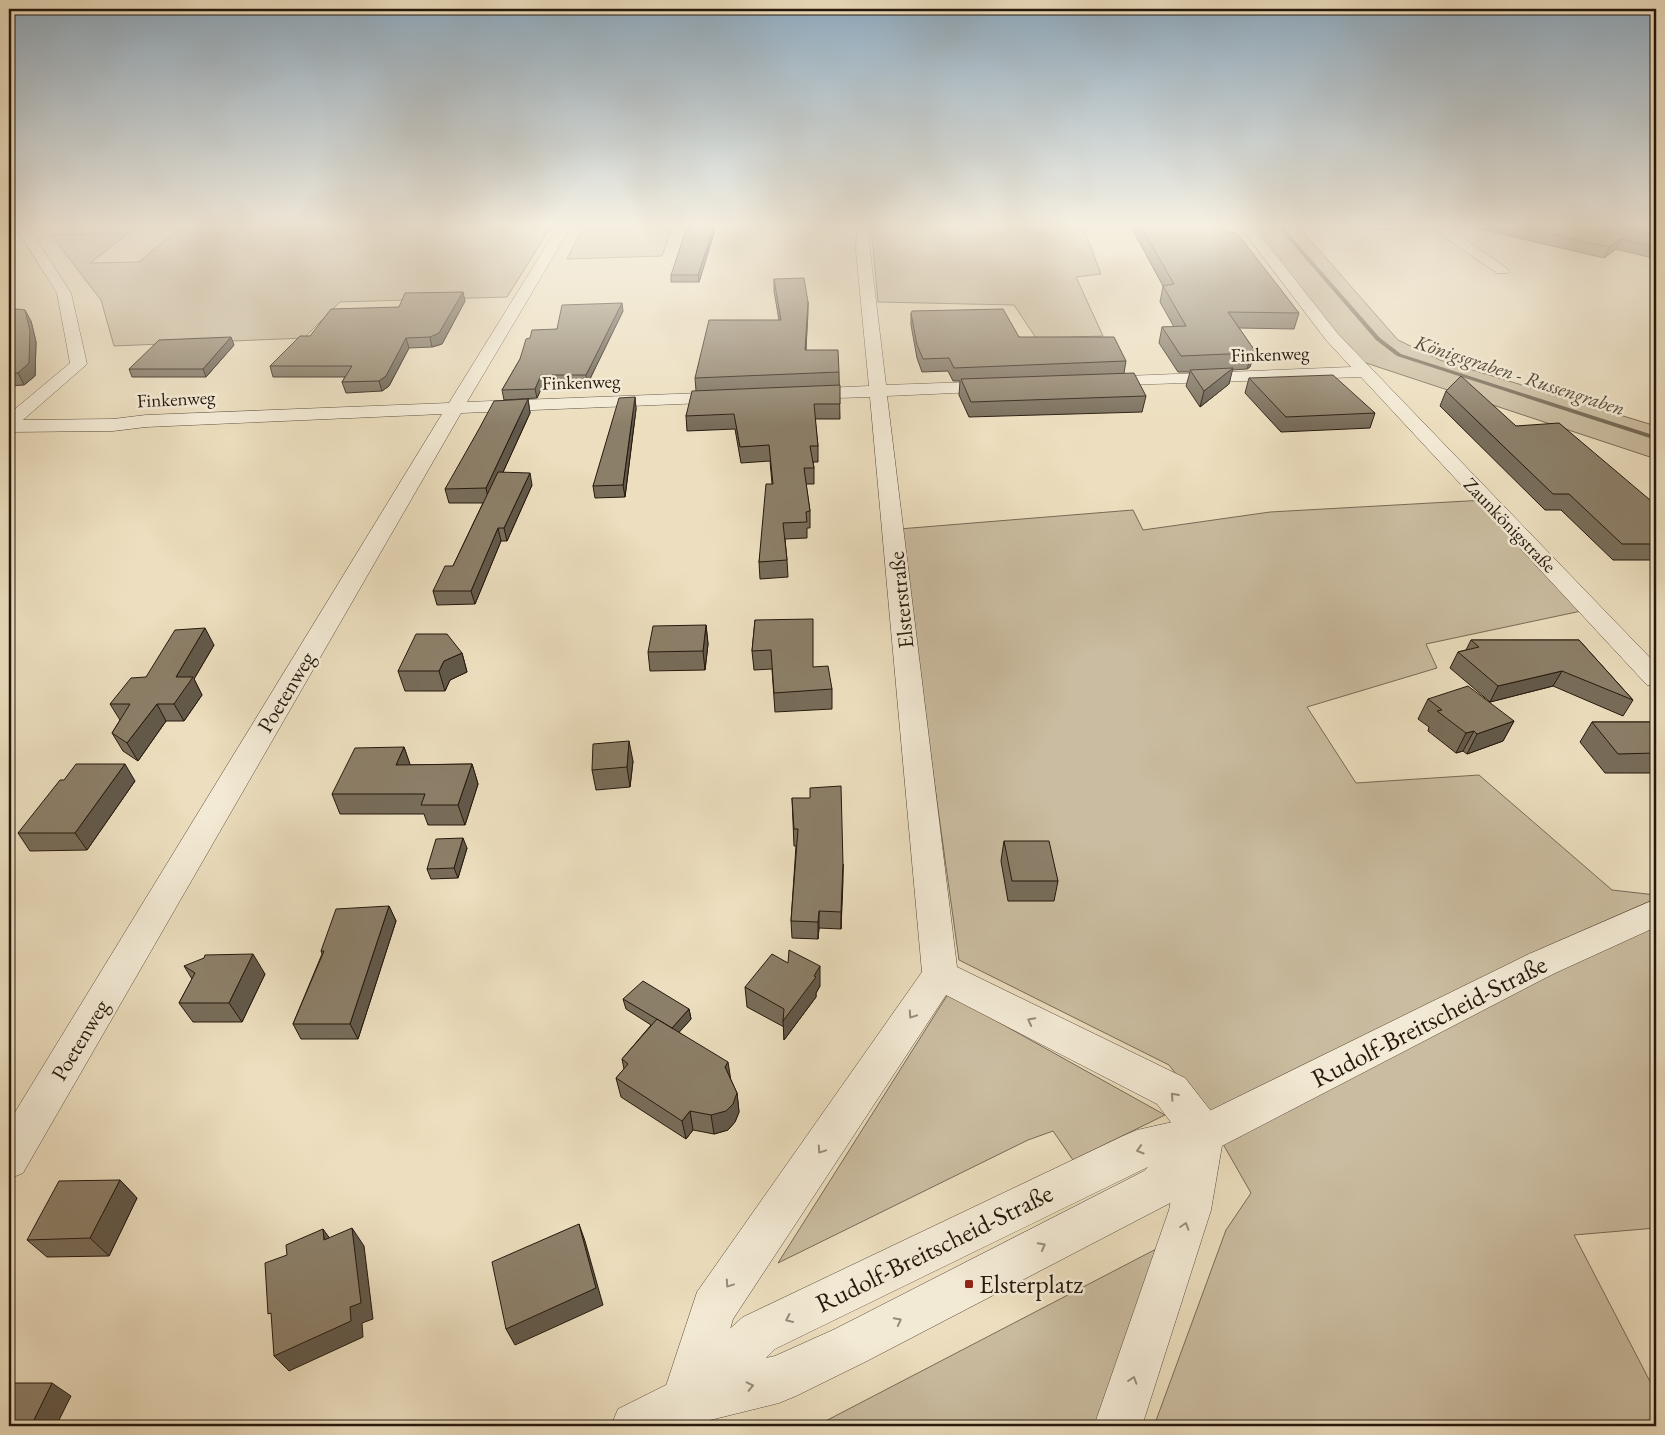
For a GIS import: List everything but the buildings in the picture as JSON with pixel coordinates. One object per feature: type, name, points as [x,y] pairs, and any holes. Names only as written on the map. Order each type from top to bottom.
[{"type":"street","points":[[9,425],[78,364],[64,292]]},
{"type":"street","name":"Poetenweg","points":[[9,1159],[454,408],[525,292]]},
{"type":"street","name":"Elsterstraße","points":[[869,292],[940,975]]},
{"type":"street","name":"Zaunkönigstraße","points":[[1297,292],[1332,338],[1656,679]]},
{"type":"street","name":"Finkenweg","points":[[1087,383],[1364,372]]},
{"type":"street","points":[[791,395],[1018,386]]},
{"type":"street","name":"Finkenweg","points":[[9,425],[113,425],[146,421],[741,397]]},
{"type":"street","name":"Rudolf-Breitscheid-Straße","points":[[635,1426],[686,1414],[779,1379],[851,1345],[1158,1186],[1204,1134],[1541,964],[1656,912]]},
{"type":"street","points":[[686,1414],[713,1308],[940,975],[1171,1091],[1204,1134],[1190,1210],[1118,1426]]},
{"type":"shaded area","points":[[95,292],[510,292],[507,297],[340,302],[304,338],[114,346],[101,300]]},
{"type":"shaded area","points":[[877,292],[1083,292],[1103,336],[1036,338],[1014,305],[878,302]]},
{"type":"shaded area","points":[[1303,292],[1356,292],[1398,340],[1440,360],[1656,426],[1656,459],[1363,362],[1356,357]]},
{"type":"shaded area","points":[[1485,500],[1586,610],[1426,644],[1437,668],[1307,707],[1356,783],[1479,775],[1612,890],[1656,895],[1656,1228],[1574,1235],[1656,1393],[1656,1426],[1154,1426],[1226,1230],[1251,1193],[1203,1109],[1169,1065],[959,960],[899,529],[1133,510],[1143,530],[1270,512]]},
{"type":"shaded area","points":[[948,994],[1165,1115],[1073,1160],[1053,1131],[1028,1140],[778,1263]]},
{"type":"shaded area","points":[[1160,1247],[1100,1426],[816,1426]]},
{"type":"waterway","name":"Königsgraben - Russengraben","points":[[1337,292],[1378,339],[1399,355],[1656,438]]},
{"type":"place","name":"Elsterplatz","points":[[969,1284]]}]
